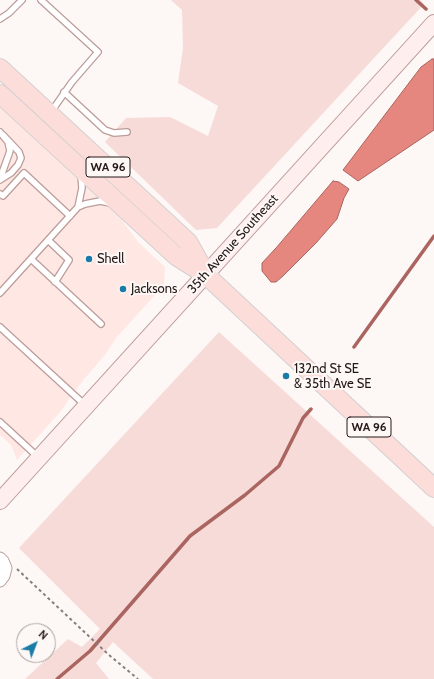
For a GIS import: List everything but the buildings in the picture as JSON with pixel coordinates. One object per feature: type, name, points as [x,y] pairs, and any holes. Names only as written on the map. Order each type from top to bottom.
[{"type":"main road","name":"WA 96","points":[[0,68],[188,242],[206,274]]},
{"type":"main road","points":[[0,80],[29,105],[46,111]]},
{"type":"main road","name":"WA 96","points":[[0,94],[176,256],[206,274],[434,488]]},
{"type":"street","name":"35th Avenue Southeast","points":[[0,501],[434,23]]},
{"type":"street","points":[[0,558],[6,568],[4,576],[0,581]]},
{"type":"lane","points":[[0,18],[9,13],[22,0]]},
{"type":"lane","points":[[41,0],[98,52],[46,111]]},
{"type":"lane","points":[[64,92],[105,130],[114,134],[127,132]]},
{"type":"lane","points":[[0,180],[10,151],[8,142],[2,134]]},
{"type":"lane","points":[[0,180],[18,165],[21,158],[19,152],[2,134]]},
{"type":"lane","points":[[68,155],[82,176],[82,188],[78,207]]},
{"type":"lane","points":[[0,194],[3,196],[24,173],[70,216]]},
{"type":"lane","points":[[0,293],[78,207],[100,201],[124,207]]},
{"type":"lane","points":[[48,240],[69,260],[55,282]]},
{"type":"lane","points":[[31,259],[101,324]]},
{"type":"lane","points":[[0,327],[86,406]]},
{"type":"lane","points":[[0,422],[39,458]]},
{"type":"path","points":[[17,569],[109,655],[138,679]]},
{"type":"shaded area","points":[[171,0],[420,0],[424,4],[217,228],[196,230],[105,142],[126,118],[170,117],[208,136],[218,106],[178,83],[183,48],[182,10]]},
{"type":"shaded area","points":[[434,59],[434,130],[358,181],[343,170],[421,67]]},
{"type":"shaded area","points":[[0,107],[121,219],[139,243],[165,267],[164,285],[116,338],[105,355],[84,379],[60,412],[17,460],[11,445],[0,435]]},
{"type":"shaded area","points":[[333,181],[339,182],[349,189],[344,198],[337,219],[316,243],[283,276],[276,282],[271,282],[262,271],[262,263]]},
{"type":"shaded area","points":[[219,332],[434,527],[434,679],[153,679],[113,642],[96,663],[109,679],[25,679],[42,663],[56,663],[56,650],[68,639],[82,647],[100,629],[19,548]]},
{"type":"waterway","points":[[416,0],[426,9]]},
{"type":"waterway","points":[[354,347],[434,236]]},
{"type":"waterway","points":[[57,679],[90,651],[190,536],[245,495],[279,466],[303,418],[311,409]]},
{"type":"place","name":"Shell","points":[[89,259]]},
{"type":"place","name":"Jacksons","points":[[123,289]]},
{"type":"place","name":"132nd St SE & 35th Ave SE","points":[[286,376]]}]
